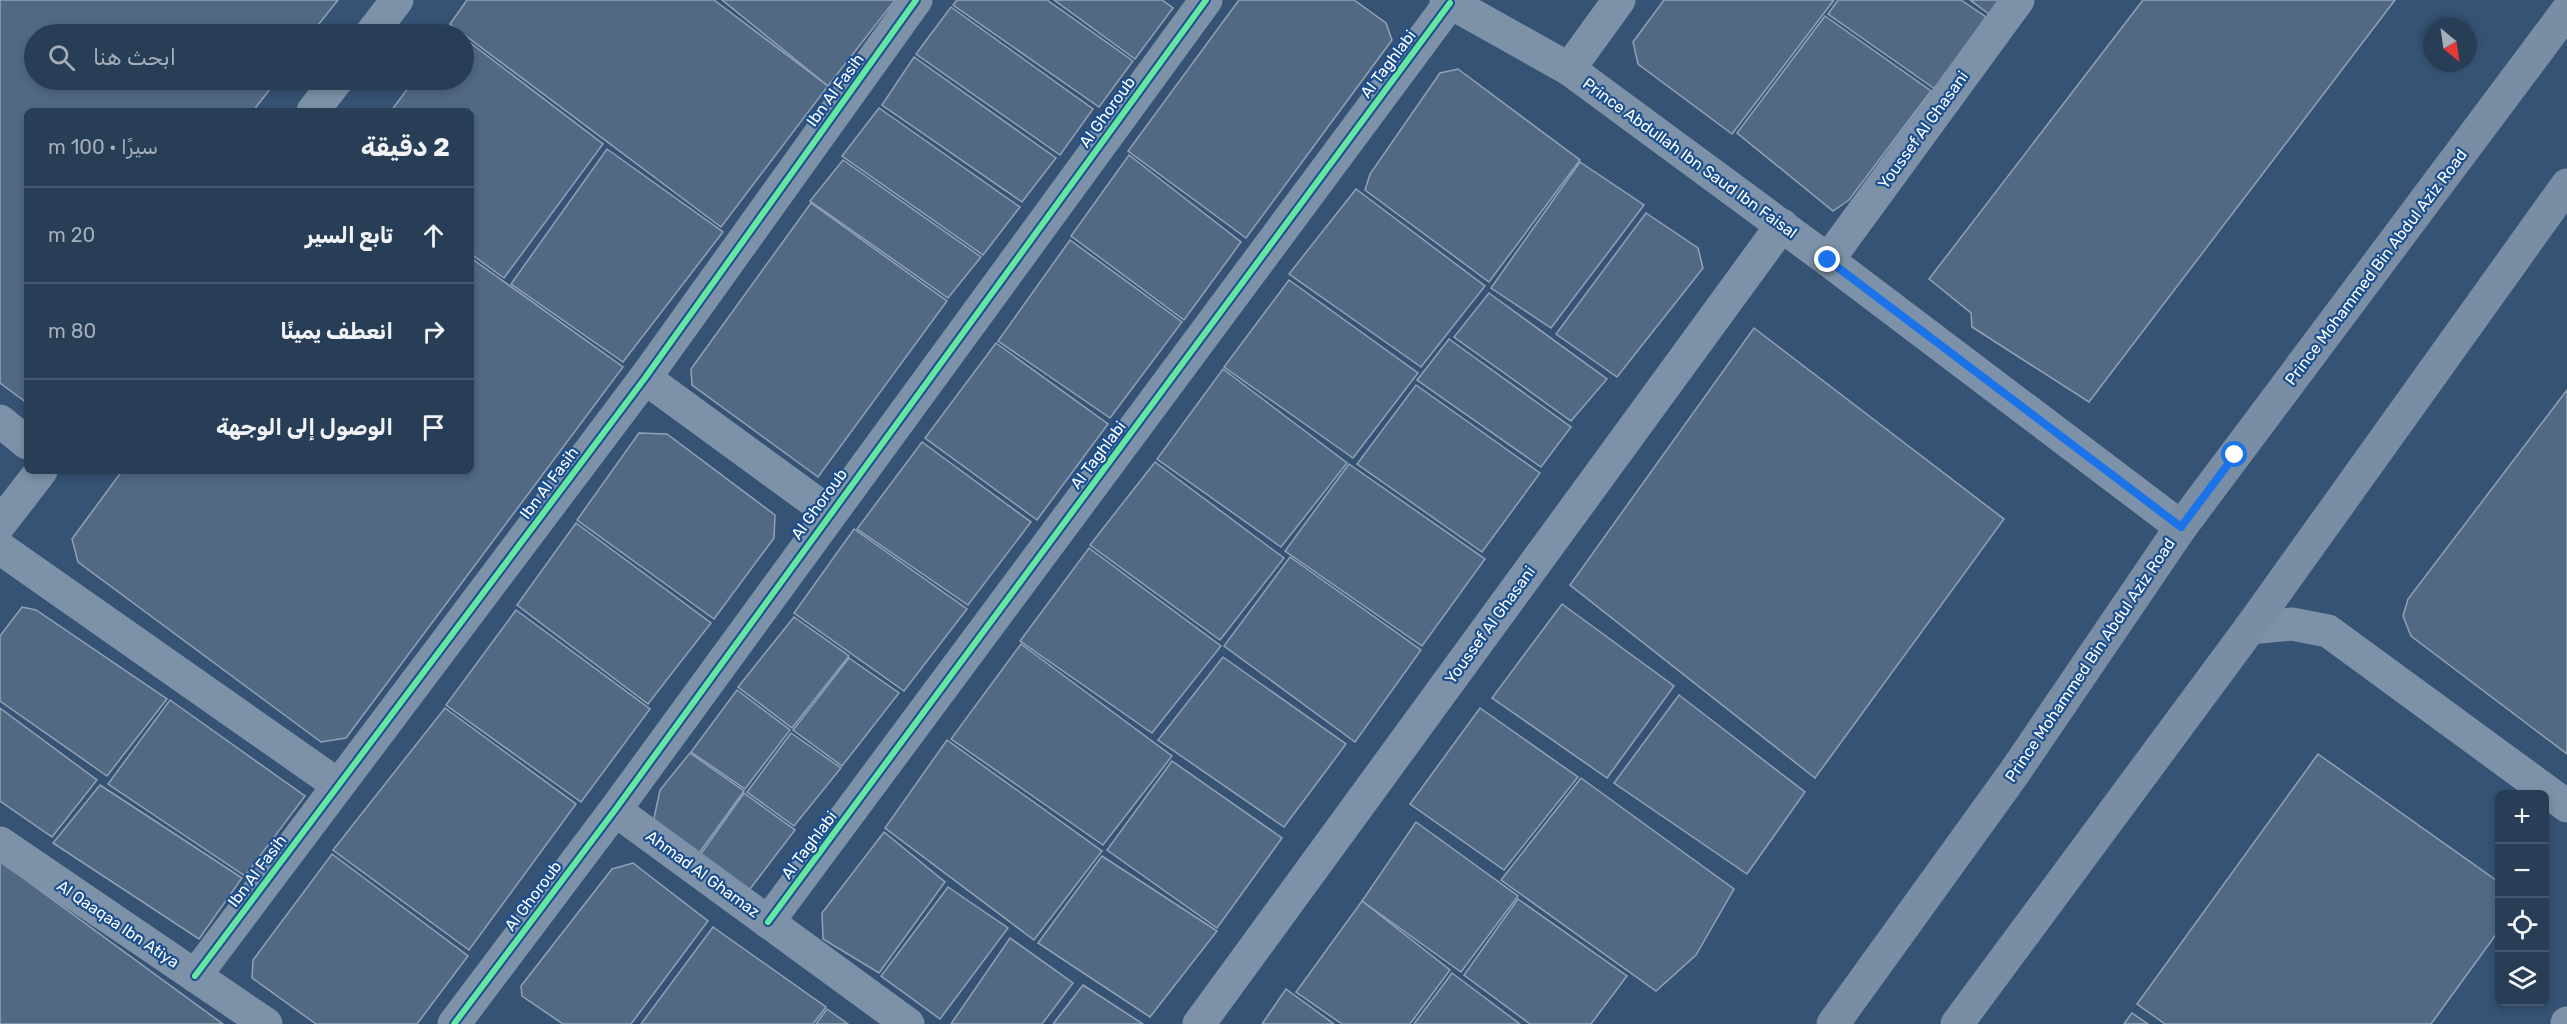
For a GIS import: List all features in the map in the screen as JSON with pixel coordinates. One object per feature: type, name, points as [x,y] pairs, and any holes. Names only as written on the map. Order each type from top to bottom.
[{"type":"main road","name":"Prince Mohammed Bin Abdul Aziz Road","points":[[1833,1024],[2014,773],[2181,527],[2567,11]]},
{"type":"main road","points":[[1957,1024],[2250,628],[2567,185]]},
{"type":"street","points":[[379,24],[398,0]]},
{"type":"street","name":"Ibn Al Fasih","points":[[195,976],[645,378],[916,0]]},
{"type":"street","name":"Al Ghoroub","points":[[462,1021],[1206,0]]},
{"type":"street","points":[[1569,69],[1619,0]]},
{"type":"street","name":"Youssef Al Ghasani","points":[[1828,260],[2018,0]]},
{"type":"street","name":"Prince Abdullah Ibn Saud Ibn Faisal","points":[[1448,2],[1569,69],[1782,225],[2181,527]]},
{"type":"street","name":"Al Taghlabi","points":[[768,922],[1448,2]]},
{"type":"street","points":[[316,108],[330,90]]},
{"type":"street","name":"Youssef Al Ghasani","points":[[1199,1024],[1782,225]]},
{"type":"street","points":[[645,378],[830,513]]},
{"type":"street","points":[[0,421],[24,440]]},
{"type":"street","points":[[0,524],[39,474]]},
{"type":"street","points":[[0,548],[338,785]]},
{"type":"street","points":[[2250,628],[2292,624],[2328,631],[2567,806]]},
{"type":"street","name":"Ahmad Al Ghamaz","points":[[615,810],[908,1024]]},
{"type":"street","name":"Al Qaaqaa Ibn Atiya","points":[[0,843],[266,1024]]},
{"type":"building","points":[[0,0],[338,0],[319,24],[24,24],[24,90],[269,90],[255,108],[24,108],[24,401],[0,383]]},
{"type":"building","points":[[467,0],[714,0],[828,86],[721,227],[474,42],[474,24],[450,24]]},
{"type":"building","points":[[722,0],[895,0],[828,86]]},
{"type":"building","points":[[957,0],[1047,0],[1133,61],[1099,107],[953,5]]},
{"type":"building","points":[[1054,0],[1162,0],[1173,8],[1135,59]]},
{"type":"building","points":[[1239,0],[1354,0],[1386,23],[1392,40],[1246,238],[1128,151]]},
{"type":"building","points":[[1664,0],[1834,0],[1732,134],[1638,64],[1633,42]]},
{"type":"building","points":[[1838,0],[1961,0],[1986,17],[1935,89],[1828,14]]},
{"type":"building","points":[[1970,0],[1999,0],[1989,14]]},
{"type":"building","points":[[2143,0],[2395,0],[2089,402],[1972,327],[1971,313],[1929,279]]},
{"type":"building","points":[[951,7],[1093,109],[1060,155],[916,54]]},
{"type":"building","points":[[1825,16],[1931,91],[1849,200],[1833,211],[1737,133]]},
{"type":"building","points":[[474,46],[603,144],[504,278],[474,256],[474,108],[393,108],[407,90],[474,90]]},
{"type":"building","points":[[914,57],[1056,158],[1022,202],[882,105]]},
{"type":"building","points":[[1458,69],[1580,160],[1489,282],[1365,190],[1370,174],[1440,73]]},
{"type":"building","points":[[879,108],[1020,207],[983,255],[842,156]]},
{"type":"building","points":[[607,149],[723,232],[623,362],[511,284]]},
{"type":"building","points":[[1129,155],[1241,242],[1184,320],[1071,236]]},
{"type":"building","points":[[843,160],[981,257],[948,298],[810,201]]},
{"type":"building","points":[[1580,162],[1644,205],[1551,328],[1491,288]]},
{"type":"building","points":[[1356,189],[1485,286],[1421,367],[1289,274]]},
{"type":"building","points":[[811,203],[947,301],[818,477],[692,385],[691,369]]},
{"type":"building","points":[[1646,213],[1698,248],[1703,268],[1617,377],[1556,334]]},
{"type":"building","points":[[1070,240],[1182,322],[1110,418],[998,341]]},
{"type":"building","points":[[474,260],[623,367],[346,738],[321,742],[78,562],[72,539],[120,474],[474,474]]},
{"type":"building","points":[[1289,280],[1418,373],[1353,458],[1224,367]]},
{"type":"building","points":[[1489,293],[1607,379],[1571,421],[1454,337]]},
{"type":"building","points":[[1754,328],[2004,519],[1815,778],[1570,585]]},
{"type":"building","points":[[1449,339],[1571,427],[1541,467],[1417,380]]},
{"type":"building","points":[[996,343],[1108,424],[1037,520],[925,438]]},
{"type":"building","points":[[1223,369],[1347,463],[1281,547],[1157,459]]},
{"type":"building","points":[[1416,385],[1540,473],[1482,552],[1357,464]]},
{"type":"building","points":[[2567,390],[2567,754],[2411,636],[2403,616],[2408,599]]},
{"type":"building","points":[[639,433],[667,434],[775,515],[774,538],[714,619],[577,520]]},
{"type":"building","points":[[922,442],[1031,522],[968,605],[857,529]]},
{"type":"building","points":[[1155,462],[1284,558],[1220,640],[1090,545]]},
{"type":"building","points":[[1349,464],[1485,559],[1422,646],[1285,551]]},
{"type":"building","points":[[576,523],[711,623],[648,704],[517,605]]},
{"type":"building","points":[[854,529],[967,609],[904,691],[794,613]]},
{"type":"building","points":[[1089,548],[1221,646],[1152,733],[1020,641]]},
{"type":"building","points":[[1290,557],[1421,650],[1355,742],[1224,646]]},
{"type":"building","points":[[1562,604],[1674,686],[1607,778],[1492,698]]},
{"type":"building","points":[[22,607],[36,610],[167,699],[107,776],[0,701],[0,636]]},
{"type":"building","points":[[516,610],[650,709],[581,802],[446,705]]},
{"type":"building","points":[[794,617],[849,656],[792,728],[738,687]]},
{"type":"building","points":[[1021,644],[1172,756],[1103,845],[951,739]]},
{"type":"building","points":[[1223,657],[1346,744],[1284,827],[1158,740]]},
{"type":"building","points":[[849,658],[899,693],[842,766],[793,730]]},
{"type":"building","points":[[737,690],[790,730],[745,789],[691,752]]},
{"type":"building","points":[[1679,695],[1805,792],[1747,874],[1614,783]]},
{"type":"building","points":[[170,700],[305,796],[245,876],[108,784]]},
{"type":"building","points":[[0,708],[97,780],[52,837],[0,801]]},
{"type":"building","points":[[445,708],[576,804],[469,950],[333,850]]},
{"type":"building","points":[[1480,708],[1578,777],[1504,870],[1410,804]]},
{"type":"building","points":[[791,733],[841,768],[794,826],[747,792]]},
{"type":"building","points":[[947,740],[1102,851],[1034,940],[885,828]]},
{"type":"building","points":[[690,753],[744,791],[697,856],[653,823],[660,790]]},
{"type":"building","points":[[2318,754],[2495,879],[2495,936],[2431,1024],[2165,1024],[2137,1004]]},
{"type":"building","points":[[1172,761],[1282,838],[1217,928],[1107,850]]},
{"type":"building","points":[[1581,778],[1734,889],[1696,955],[1656,991],[1501,880]]},
{"type":"building","points":[[100,785],[242,878],[199,939],[53,843]]},
{"type":"building","points":[[744,793],[795,830],[747,893],[698,858]]},
{"type":"building","points":[[1416,822],[1518,896],[1461,972],[1362,901]]},
{"type":"building","points":[[884,832],[945,882],[879,973],[823,939],[822,913]]},
{"type":"building","points":[[332,854],[468,956],[417,1024],[316,1024],[252,978],[253,960]]},
{"type":"building","points":[[1102,856],[1217,931],[1150,1017],[1038,943]]},
{"type":"building","points":[[0,861],[223,1024],[0,1024]]},
{"type":"building","points":[[633,863],[708,921],[631,1024],[563,1024],[522,996],[521,986],[612,869]]},
{"type":"building","points":[[948,887],[1008,928],[940,1019],[881,976]]},
{"type":"building","points":[[1518,899],[1627,976],[1591,1024],[1530,1024],[1464,975]]},
{"type":"building","points":[[1362,901],[1450,970],[1410,1024],[1342,1024],[1296,992]]},
{"type":"building","points":[[713,927],[826,1007],[813,1024],[641,1024]]},
{"type":"building","points":[[1010,938],[1073,983],[1042,1024],[951,1024]]},
{"type":"building","points":[[1452,973],[1520,1024],[1414,1024]]},
{"type":"building","points":[[1083,985],[1143,1024],[1053,1024]]},
{"type":"building","points":[[1286,989],[1334,1024],[1262,1024]]},
{"type":"building","points":[[827,1009],[848,1024],[816,1024]]},
{"type":"building","points":[[2132,1013],[2148,1024],[2124,1024]]},
{"type":"cycle path","points":[[195,976],[645,378],[916,0]]},
{"type":"cycle path","points":[[454,1024],[615,810],[1206,0]]},
{"type":"cycle path","points":[[768,922],[1450,3]]},
{"type":"route","points":[[1828,260],[2181,527],[2235,455]]}]
